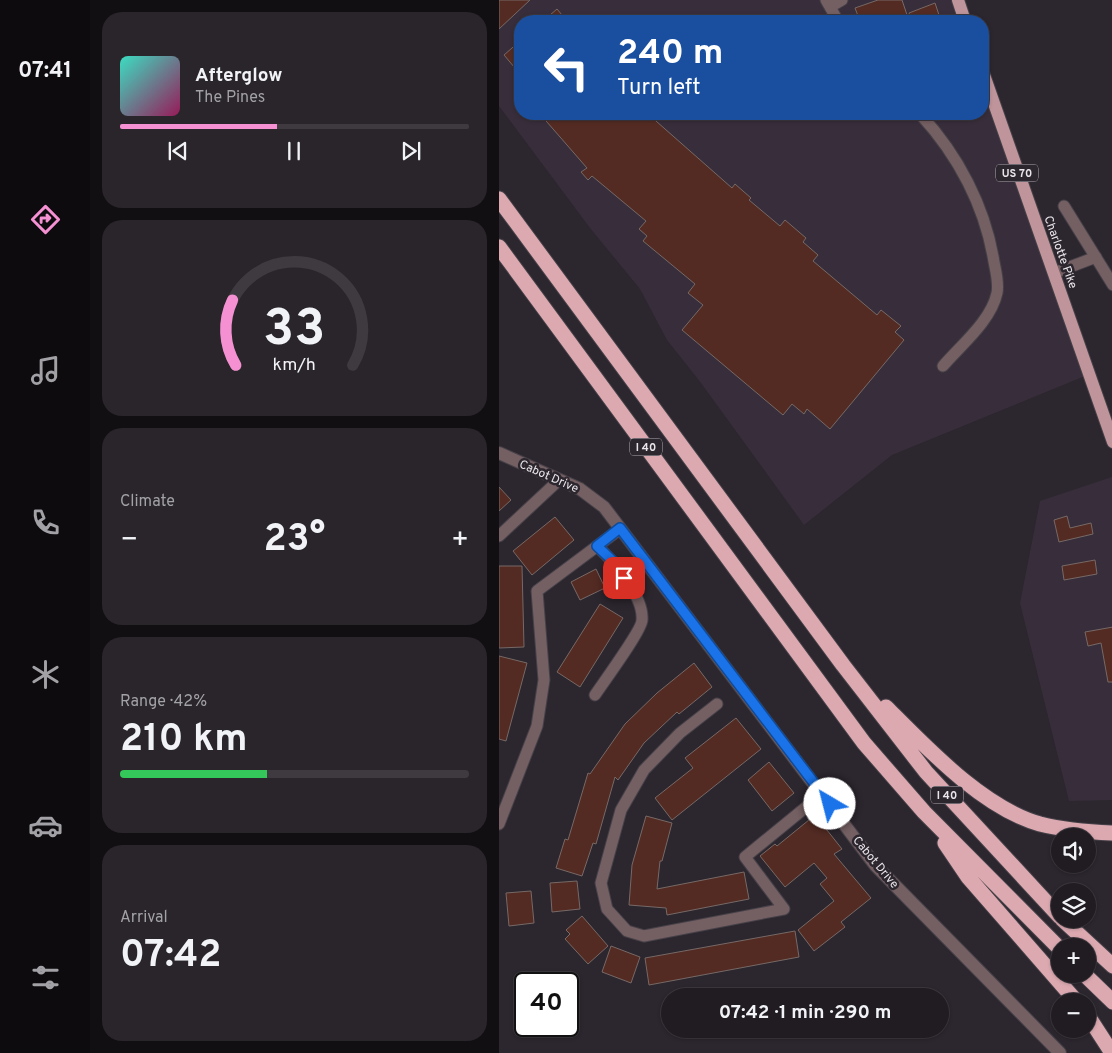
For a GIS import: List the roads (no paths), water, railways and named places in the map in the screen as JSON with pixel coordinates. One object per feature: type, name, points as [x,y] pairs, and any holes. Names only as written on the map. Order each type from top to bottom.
[{"type":"highway","name":"I 40","points":[[499,199],[843,665],[926,772],[1051,907]]},
{"type":"highway","name":"I 40","points":[[499,247],[864,744],[924,812],[1051,940]]},
{"type":"highway","points":[[843,665],[961,779],[1003,807],[1038,823],[1083,832],[1112,833]]},
{"type":"highway","points":[[924,812],[968,877],[1069,993]]},
{"type":"highway","name":"I 40","points":[[1072,928],[1112,966]]},
{"type":"highway","points":[[1093,983],[1112,1002]]},
{"type":"highway","points":[[1096,1028],[1112,1053]]},
{"type":"main road","points":[[958,0],[963,15]]},
{"type":"main road","name":"Charlotte Pike","points":[[989,89],[1112,442]]},
{"type":"street","points":[[834,15],[828,4],[842,0]]},
{"type":"street","points":[[926,120],[936,131],[971,187],[992,245],[998,283],[997,292],[988,313],[943,366]]},
{"type":"street","points":[[1064,206],[1112,285]]},
{"type":"street","points":[[1054,273],[1095,257]]},
{"type":"street","name":"Cabot Drive","points":[[499,453],[581,489],[604,507],[875,865],[1059,1053]]},
{"type":"street","points":[[499,536],[559,480]]},
{"type":"street","points":[[499,824],[537,726],[544,680],[537,591],[620,528]]},
{"type":"street","points":[[595,695],[643,622],[641,606],[616,564],[597,546]]},
{"type":"street","points":[[717,704],[680,733],[644,770],[621,810],[601,884],[607,909],[627,931],[644,936],[784,909],[745,857],[822,794]]}]
